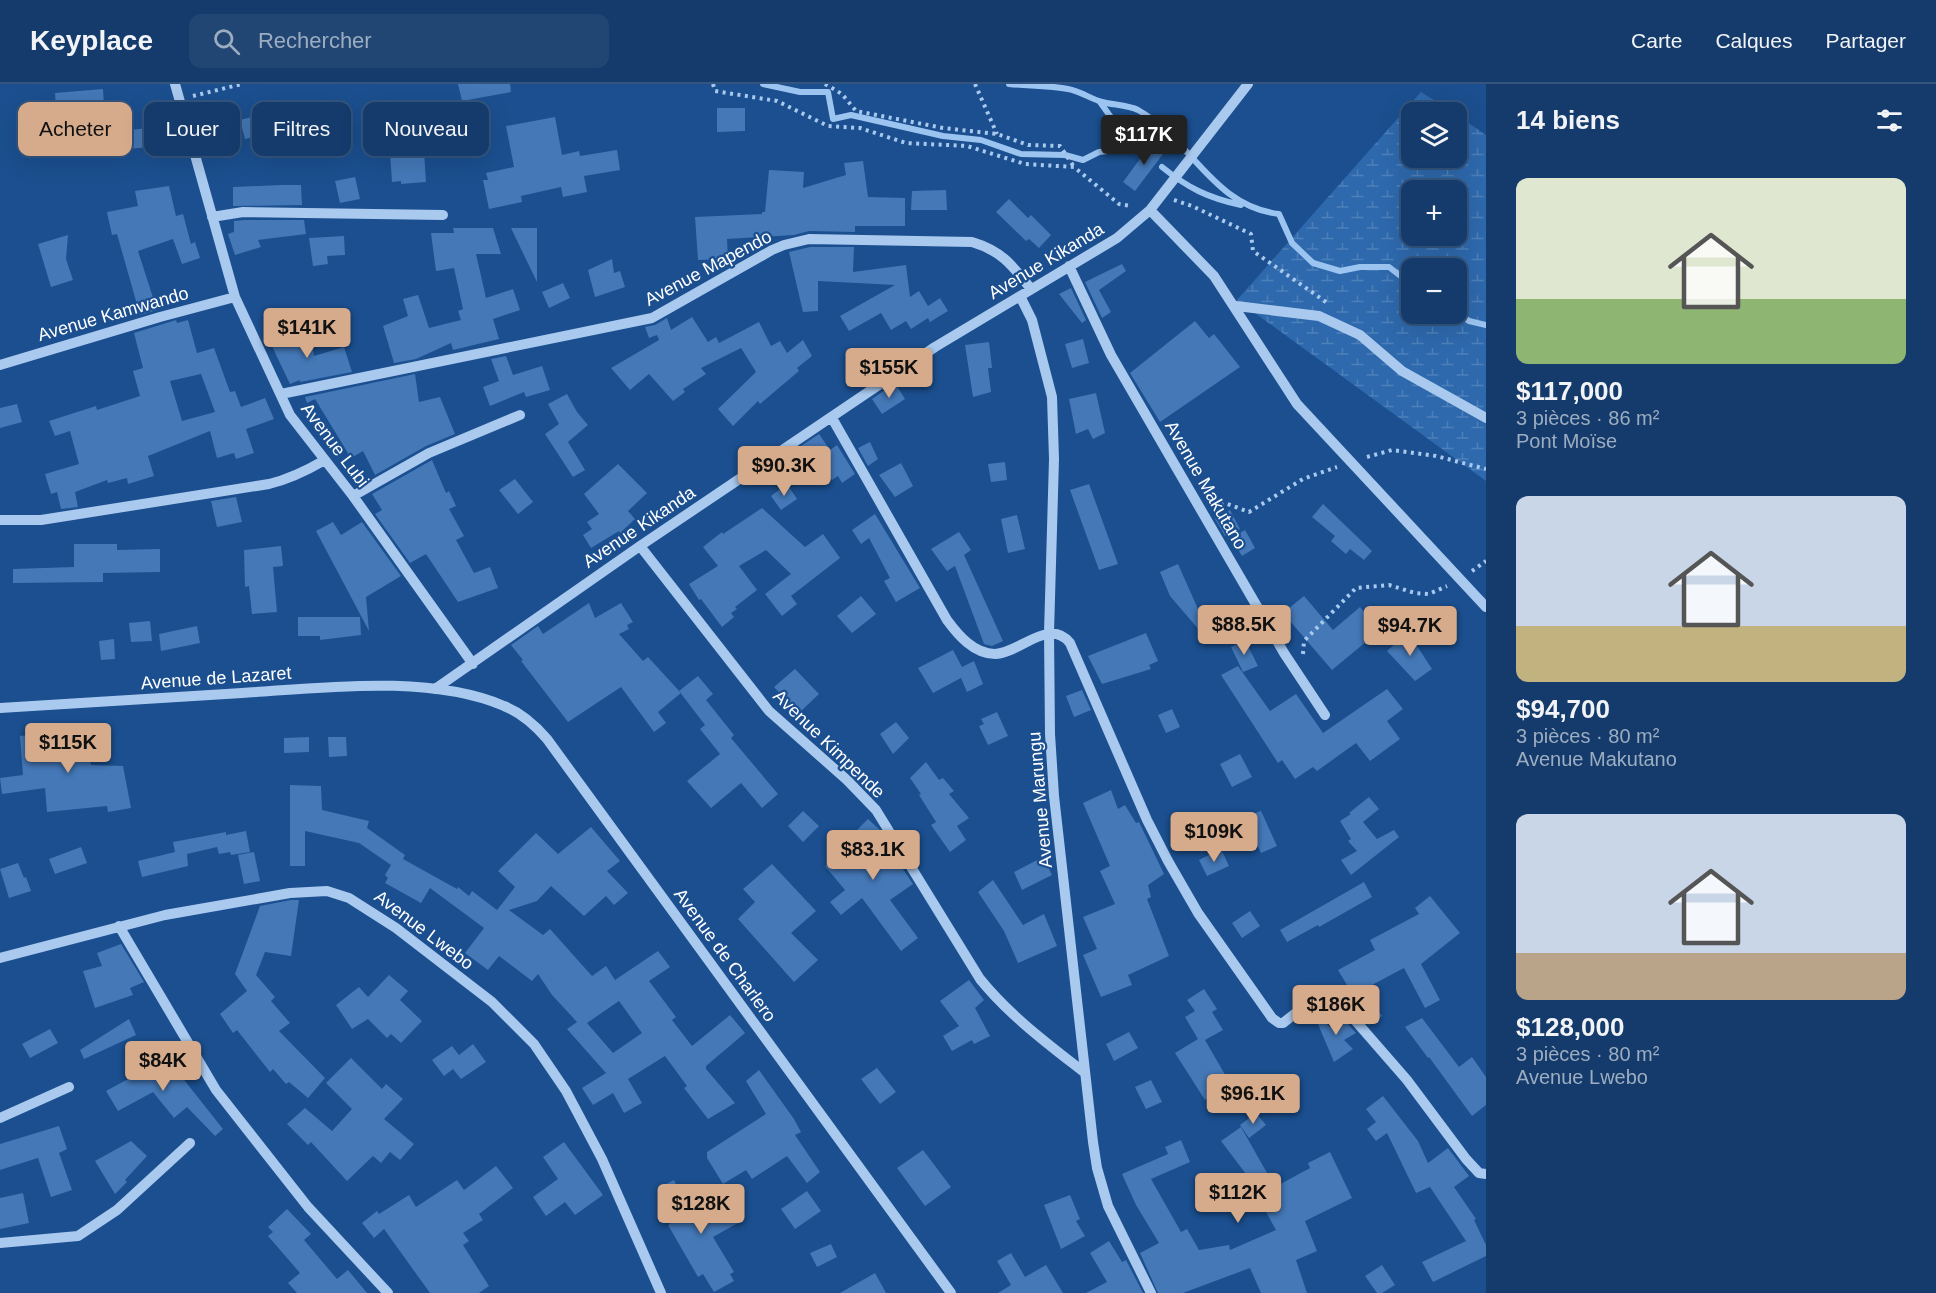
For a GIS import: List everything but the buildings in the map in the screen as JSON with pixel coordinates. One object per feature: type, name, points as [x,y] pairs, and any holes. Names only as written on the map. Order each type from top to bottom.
[{"type":"street","name":"Avenue Lubi","points":[[175,84],[235,297],[290,415],[353,496],[473,664]]},
{"type":"street","name":"Avenue Kikanda","points":[[435,689],[640,546],[934,348],[1117,238],[1150,210],[1248,84]]},
{"type":"street","points":[[1150,210],[1214,276],[1236,306],[1266,358],[1297,404],[1486,607]]},
{"type":"street","points":[[212,217],[243,212],[443,215]]},
{"type":"street","name":"Avenue Mapendo","points":[[281,394],[652,318],[772,250],[809,239],[972,242],[994,250],[1005,258],[1030,289]]},
{"type":"street","name":"Avenue Makutano","points":[[1069,266],[1112,355],[1295,670],[1325,715]]},
{"type":"street","name":"Avenue Marungu","points":[[1020,296],[1032,320],[1052,398],[1054,459],[1049,633],[1050,734],[1054,796],[1093,1142],[1102,1186],[1115,1221],[1151,1293]]},
{"type":"street","name":"Avenue Kamwando","points":[[0,365],[235,297]]},
{"type":"street","points":[[1236,306],[1319,316],[1360,335],[1402,370],[1486,418]]},
{"type":"street","points":[[353,496],[429,453],[520,415]]},
{"type":"street","points":[[832,418],[947,620],[957,633],[975,648],[995,654],[1049,633],[1062,634],[1071,643],[1147,820],[1168,861],[1198,913],[1272,1018],[1283,1023],[1320,994],[1327,992],[1334,995],[1413,1087],[1466,1159],[1479,1173],[1486,1174]]},
{"type":"street","points":[[0,520],[41,520],[268,484],[295,477],[325,460]]},
{"type":"street","name":"Avenue Kimpende","points":[[640,546],[770,711],[847,780],[876,810],[980,979],[998,1002],[1085,1073]]},
{"type":"street","name":"Avenue de Lazaret","points":[[0,708],[361,685],[435,689]]},
{"type":"street","name":"Avenue de Charlero","points":[[435,689],[468,694],[505,706],[533,723],[548,739],[951,1293]]},
{"type":"street","name":"Avenue Lwebo","points":[[0,958],[165,915],[302,892],[339,893],[361,903],[492,1002],[534,1044],[566,1091],[602,1159],[661,1293]]},
{"type":"street","points":[[120,926],[216,1090],[308,1207],[388,1293]]},
{"type":"street","points":[[0,1118],[69,1087]]},
{"type":"street","points":[[0,1243],[78,1236],[117,1210],[190,1143]]},
{"type":"path","points":[[179,99],[242,84]]},
{"type":"path","points":[[713,84],[715,91],[777,101],[828,126],[860,128],[906,143],[967,146],[1025,164],[1074,167]]},
{"type":"path","points":[[825,84],[842,94],[856,111],[943,128],[997,134],[1028,145],[1060,146],[1074,167],[1119,204],[1150,210]]},
{"type":"path","points":[[975,84],[997,134]]},
{"type":"path","points":[[1162,195],[1192,206],[1251,234],[1252,251],[1336,308]]},
{"type":"path","points":[[1295,670],[1303,658],[1304,641],[1356,588],[1389,585],[1415,594],[1429,594],[1461,579],[1486,561]]},
{"type":"green space","points":[[1421,92],[1436,102],[1412,102]]},
{"type":"green space","points":[[1401,115],[1401,168],[1467,168],[1467,122],[1486,135],[1486,481],[1237,300]]},
{"type":"waterway","points":[[763,84],[800,92],[828,92],[833,119],[851,115],[943,136],[981,140],[1021,154],[1065,155],[1083,160],[1099,152],[1133,148],[1100,102]]},
{"type":"waterway","points":[[1009,84],[1068,89],[1102,102],[1138,110],[1157,123],[1236,199],[1256,208],[1279,214],[1292,243],[1313,263],[1340,271],[1360,267],[1389,267],[1401,276]]},
{"type":"waterway","points":[[1162,167],[1199,191],[1241,205]]},
{"type":"waterway","points":[[1467,320],[1486,325]]}]
